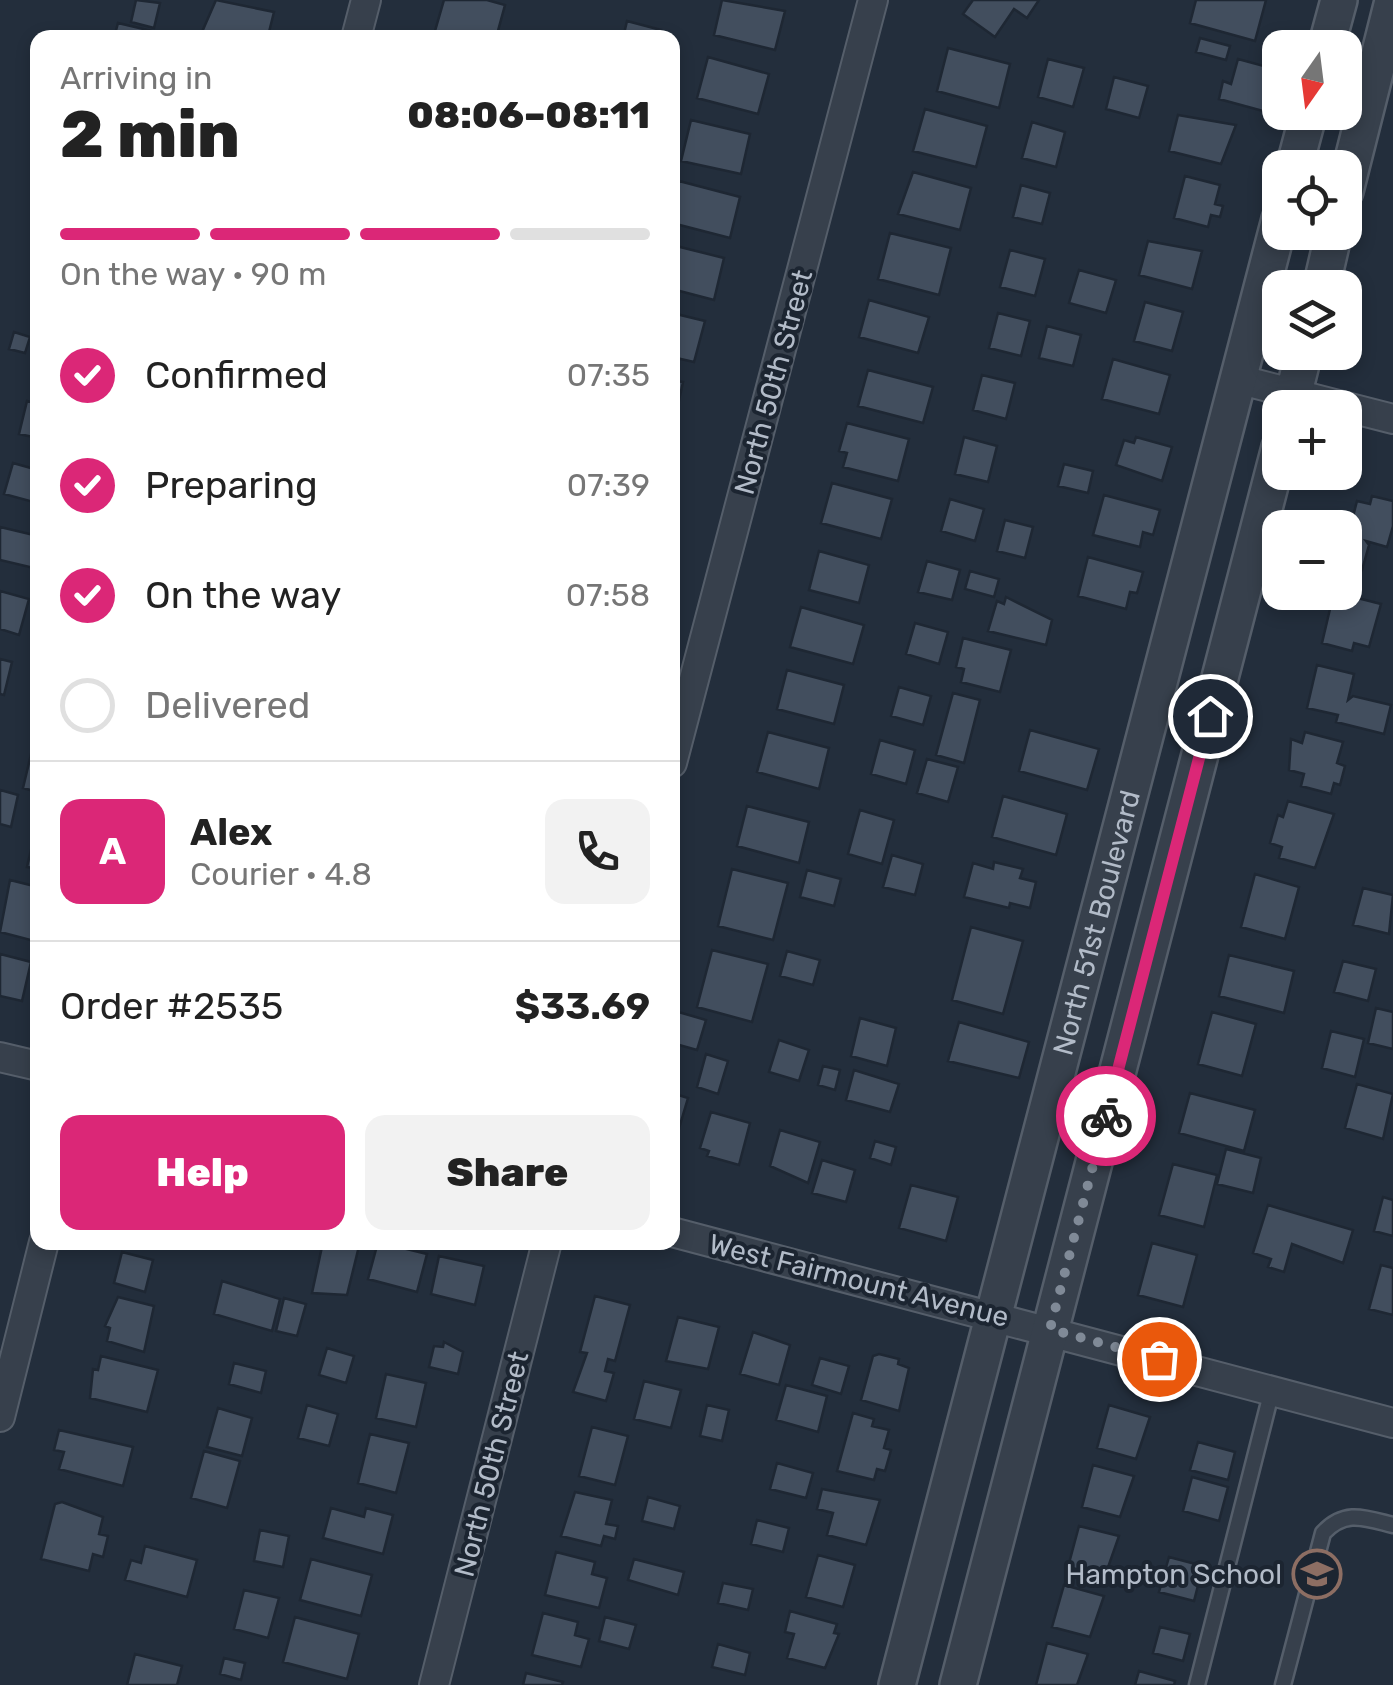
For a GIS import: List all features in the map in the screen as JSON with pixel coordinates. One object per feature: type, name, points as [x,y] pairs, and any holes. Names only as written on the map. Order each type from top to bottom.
[{"type":"street","points":[[358,30],[366,0]]},
{"type":"street","name":"North 50th Street","points":[[680,733],[873,0]]},
{"type":"street","points":[[1331,30],[1339,0]]},
{"type":"street","points":[[1355,150],[1393,2]]},
{"type":"street","name":"North 51st Boulevard","points":[[897,1685],[1272,250]]},
{"type":"street","points":[[1238,378],[1266,390]]},
{"type":"street","points":[[1362,413],[1393,419]]},
{"type":"street","points":[[958,1685],[1269,490]]},
{"type":"street","points":[[0,1057],[30,1064]]},
{"type":"street","name":"West Fairmount Avenue","points":[[680,1234],[1050,1329],[1393,1424]]},
{"type":"street","points":[[0,1417],[42,1250]]},
{"type":"street","name":"North 50th Street","points":[[434,1685],[545,1250]]},
{"type":"lane","points":[[1197,1685],[1272,1390]]},
{"type":"lane","points":[[1282,1685],[1323,1532],[1336,1519],[1353,1516],[1393,1525]]},
{"type":"building","points":[[136,0],[160,3],[154,28],[131,22]]},
{"type":"building","points":[[216,0],[274,12],[270,30],[203,30]]},
{"type":"building","points":[[444,0],[487,0],[505,5],[498,30],[435,30]]},
{"type":"building","points":[[722,0],[785,11],[775,50],[714,35]]},
{"type":"building","points":[[973,0],[1039,0],[1027,18],[1014,9],[995,37],[963,14]]},
{"type":"building","points":[[1196,0],[1266,0],[1255,41],[1190,23]]},
{"type":"building","points":[[627,21],[661,30],[625,30]]},
{"type":"building","points":[[118,23],[148,30],[116,30]]},
{"type":"building","points":[[1200,38],[1230,46],[1226,60],[1196,52]]},
{"type":"building","points":[[948,48],[1010,64],[999,108],[937,91]]},
{"type":"building","points":[[708,57],[769,74],[758,114],[697,98]]},
{"type":"building","points":[[1048,59],[1084,68],[1073,107],[1038,97]]},
{"type":"building","points":[[1238,59],[1262,65],[1262,111],[1219,99],[1223,81],[1231,84]]},
{"type":"building","points":[[1114,77],[1148,86],[1139,118],[1106,109]]},
{"type":"building","points":[[925,109],[987,126],[976,167],[913,151]]},
{"type":"building","points":[[1178,115],[1236,125],[1221,164],[1169,151]]},
{"type":"building","points":[[691,120],[750,134],[741,174],[681,161]]},
{"type":"building","points":[[1032,122],[1065,132],[1056,167],[1022,158]]},
{"type":"building","points":[[913,172],[971,188],[960,230],[898,214]]},
{"type":"building","points":[[1185,176],[1220,185],[1215,204],[1223,206],[1220,217],[1211,215],[1208,227],[1174,218]]},
{"type":"building","points":[[680,181],[740,197],[730,238],[680,225]]},
{"type":"building","points":[[1021,185],[1050,193],[1042,224],[1013,217]]},
{"type":"building","points":[[890,233],[951,248],[939,295],[878,279]]},
{"type":"building","points":[[1148,241],[1202,251],[1192,289],[1139,275]]},
{"type":"building","points":[[680,247],[724,258],[714,300],[680,291]]},
{"type":"building","points":[[1010,250],[1045,259],[1035,296],[1000,287]]},
{"type":"building","points":[[1079,270],[1116,280],[1106,313],[1069,303]]},
{"type":"building","points":[[869,300],[929,317],[918,353],[859,337]]},
{"type":"building","points":[[1145,302],[1183,312],[1172,351],[1134,341]]},
{"type":"building","points":[[998,313],[1030,321],[1021,356],[989,348]]},
{"type":"building","points":[[680,315],[705,321],[694,362],[680,359]]},
{"type":"building","points":[[1047,326],[1081,335],[1073,366],[1039,358]]},
{"type":"building","points":[[14,332],[30,337],[25,353],[9,349]]},
{"type":"building","points":[[1113,359],[1170,375],[1159,414],[1102,399]]},
{"type":"building","points":[[868,370],[933,387],[923,423],[858,406]]},
{"type":"building","points":[[982,375],[1015,383],[1006,419],[973,410]]},
{"type":"building","points":[[27,401],[30,402],[30,436],[19,434]]},
{"type":"building","points":[[847,423],[909,439],[898,481],[843,467],[847,453],[839,451]]},
{"type":"building","points":[[964,437],[997,446],[988,482],[955,474]]},
{"type":"building","points":[[1136,437],[1172,447],[1162,481],[1116,465],[1124,440],[1134,443]]},
{"type":"building","points":[[13,463],[30,468],[30,501],[4,494]]},
{"type":"building","points":[[1064,464],[1093,471],[1088,493],[1058,486]]},
{"type":"building","points":[[832,483],[892,499],[881,539],[821,523]]},
{"type":"building","points":[[1104,495],[1160,510],[1153,535],[1143,532],[1140,547],[1093,535]]},
{"type":"building","points":[[1372,496],[1393,501],[1393,526],[1387,547],[1366,541],[1369,545],[1362,570],[1362,510],[1355,510],[1357,501],[1370,504]]},
{"type":"building","points":[[950,499],[984,509],[975,541],[941,531]]},
{"type":"building","points":[[1005,520],[1033,527],[1025,558],[997,551]]},
{"type":"building","points":[[0,527],[30,534],[30,567],[0,560]]},
{"type":"building","points":[[819,551],[869,565],[859,603],[809,590]]},
{"type":"building","points":[[1088,557],[1143,572],[1137,593],[1130,592],[1126,609],[1078,596]]},
{"type":"building","points":[[927,561],[960,570],[952,600],[918,592]]},
{"type":"building","points":[[970,571],[999,579],[994,597],[965,589]]},
{"type":"building","points":[[0,591],[29,599],[19,635],[0,629]]},
{"type":"building","points":[[1006,597],[1052,620],[1046,645],[988,631],[997,601],[1004,604]]},
{"type":"building","points":[[1362,599],[1381,604],[1369,647],[1354,643],[1352,651],[1322,643],[1330,610],[1362,610]]},
{"type":"building","points":[[801,607],[864,625],[853,664],[790,647]]},
{"type":"building","points":[[915,623],[948,632],[939,664],[906,654]]},
{"type":"building","points":[[963,638],[1011,650],[1000,692],[961,682],[964,669],[956,667]]},
{"type":"building","points":[[0,659],[12,662],[4,695],[0,694]]},
{"type":"building","points":[[1317,665],[1354,674],[1348,700],[1353,696],[1391,705],[1384,734],[1336,722],[1338,715],[1307,708]]},
{"type":"building","points":[[787,670],[844,685],[834,724],[777,709]]},
{"type":"building","points":[[899,687],[931,696],[923,725],[891,716]]},
{"type":"building","points":[[953,693],[980,700],[964,763],[936,755]]},
{"type":"building","points":[[1030,730],[1099,749],[1087,790],[1019,771]]},
{"type":"building","points":[[768,732],[829,748],[819,789],[757,772]]},
{"type":"building","points":[[1305,732],[1343,742],[1337,763],[1345,766],[1340,785],[1334,783],[1331,794],[1301,786],[1304,774],[1289,770],[1291,739],[1302,743]]},
{"type":"building","points":[[880,740],[915,750],[906,784],[871,774]]},
{"type":"building","points":[[30,759],[30,790],[23,788]]},
{"type":"building","points":[[927,759],[958,767],[948,802],[917,793]]},
{"type":"building","points":[[0,790],[18,795],[11,827],[0,824]]},
{"type":"building","points":[[1003,796],[1067,814],[1056,855],[992,837]]},
{"type":"building","points":[[1288,801],[1334,814],[1315,868],[1279,858],[1282,847],[1270,843],[1278,815],[1283,817]]},
{"type":"building","points":[[747,806],[809,822],[799,863],[737,846]]},
{"type":"building","points":[[860,810],[894,820],[882,864],[848,854]]},
{"type":"building","points":[[892,855],[923,864],[915,895],[883,887]]},
{"type":"building","points":[[994,862],[1023,869],[1020,878],[1036,882],[1030,908],[1010,903],[1009,908],[964,897],[973,863],[993,869]]},
{"type":"building","points":[[732,869],[788,883],[773,940],[718,926]]},
{"type":"building","points":[[807,870],[841,879],[834,906],[800,897]]},
{"type":"building","points":[[1255,874],[1299,887],[1285,939],[1241,927]]},
{"type":"building","points":[[10,880],[30,885],[30,940],[0,932]]},
{"type":"building","points":[[1363,888],[1393,895],[1389,934],[1353,925]]},
{"type":"building","points":[[971,927],[1023,941],[1003,1014],[952,1000]]},
{"type":"building","points":[[712,950],[768,964],[752,1022],[697,1007]]},
{"type":"building","points":[[787,951],[820,960],[813,985],[780,976]]},
{"type":"building","points":[[0,954],[30,962],[22,1001],[0,996]]},
{"type":"building","points":[[1229,955],[1294,971],[1284,1013],[1219,996]]},
{"type":"building","points":[[1343,961],[1376,969],[1368,1001],[1334,992]]},
{"type":"building","points":[[1376,1008],[1393,1012],[1393,1049],[1368,1043]]},
{"type":"building","points":[[680,1012],[706,1020],[697,1050],[680,1045]]},
{"type":"building","points":[[1212,1012],[1256,1024],[1242,1076],[1198,1064]]},
{"type":"building","points":[[860,1018],[896,1028],[887,1066],[851,1056]]},
{"type":"building","points":[[959,1022],[1029,1042],[1019,1078],[948,1061]]},
{"type":"building","points":[[1331,1031],[1364,1039],[1355,1077],[1322,1068]]},
{"type":"building","points":[[779,1040],[809,1050],[799,1081],[769,1072]]},
{"type":"building","points":[[706,1054],[728,1061],[718,1094],[697,1087]]},
{"type":"building","points":[[823,1066],[840,1070],[835,1090],[818,1085]]},
{"type":"building","points":[[854,1070],[899,1084],[890,1112],[846,1100]]},
{"type":"building","points":[[1357,1084],[1393,1094],[1383,1139],[1345,1128]]},
{"type":"building","points":[[1190,1093],[1255,1110],[1244,1151],[1179,1133]]},
{"type":"building","points":[[680,1096],[688,1098],[680,1125]]},
{"type":"building","points":[[711,1112],[750,1123],[739,1165],[707,1156],[709,1151],[700,1148]]},
{"type":"building","points":[[780,1130],[820,1142],[808,1183],[770,1166]]},
{"type":"building","points":[[875,1141],[896,1147],[891,1165],[870,1158]]},
{"type":"building","points":[[1226,1149],[1261,1158],[1253,1193],[1217,1184]]},
{"type":"building","points":[[822,1160],[855,1170],[846,1202],[812,1193]]},
{"type":"building","points":[[1173,1164],[1217,1175],[1204,1227],[1159,1215]]},
{"type":"building","points":[[911,1185],[958,1197],[946,1241],[899,1228]]},
{"type":"building","points":[[1383,1197],[1393,1200],[1393,1236],[1374,1231]]},
{"type":"building","points":[[1268,1205],[1353,1230],[1343,1263],[1292,1244],[1284,1272],[1268,1267],[1271,1259],[1253,1253]]},
{"type":"building","points":[[1152,1243],[1197,1255],[1183,1307],[1138,1295]]},
{"type":"building","points":[[321,1250],[358,1250],[347,1295],[312,1293]]},
{"type":"building","points":[[376,1250],[427,1254],[417,1292],[368,1279]]},
{"type":"building","points":[[122,1252],[153,1260],[145,1292],[114,1283]]},
{"type":"building","points":[[439,1256],[484,1266],[475,1305],[431,1294]]},
{"type":"building","points":[[1381,1265],[1393,1268],[1393,1315],[1369,1309]]},
{"type":"building","points":[[222,1281],[280,1299],[272,1331],[214,1314]]},
{"type":"building","points":[[595,1296],[630,1305],[615,1361],[608,1359],[605,1371],[614,1373],[606,1401],[573,1392],[587,1353],[580,1352]]},
{"type":"building","points":[[118,1297],[154,1306],[144,1352],[107,1341],[110,1328],[105,1326]]},
{"type":"building","points":[[284,1298],[306,1304],[297,1336],[276,1331]]},
{"type":"building","points":[[678,1317],[719,1327],[708,1369],[666,1361]]},
{"type":"building","points":[[753,1332],[790,1345],[779,1385],[740,1374]]},
{"type":"building","points":[[444,1342],[463,1352],[458,1374],[429,1367],[434,1346],[443,1347]]},
{"type":"building","points":[[327,1348],[354,1356],[346,1383],[319,1375]]},
{"type":"building","points":[[101,1356],[158,1370],[147,1412],[90,1398],[93,1369],[98,1370]]},
{"type":"building","points":[[873,1356],[899,1359],[898,1364],[909,1368],[899,1411],[861,1400]]},
{"type":"building","points":[[820,1358],[849,1366],[841,1394],[812,1385]]},
{"type":"building","points":[[234,1363],[266,1371],[261,1393],[229,1384]]},
{"type":"building","points":[[386,1374],[426,1383],[416,1427],[376,1418]]},
{"type":"building","points":[[644,1381],[681,1390],[671,1428],[634,1419]]},
{"type":"building","points":[[786,1385],[827,1396],[818,1432],[776,1420]]},
{"type":"building","points":[[307,1405],[338,1414],[329,1446],[298,1438]]},
{"type":"building","points":[[707,1405],[729,1410],[722,1441],[700,1436]]},
{"type":"building","points":[[1109,1405],[1150,1417],[1136,1459],[1097,1448]]},
{"type":"building","points":[[218,1408],[252,1418],[242,1456],[207,1447]]},
{"type":"building","points":[[853,1413],[874,1419],[872,1426],[889,1430],[884,1448],[891,1450],[885,1471],[877,1469],[874,1480],[837,1471]]},
{"type":"building","points":[[592,1427],[628,1436],[615,1485],[579,1476]]},
{"type":"building","points":[[59,1430],[133,1447],[123,1486],[59,1469],[64,1452],[54,1450]]},
{"type":"building","points":[[370,1434],[409,1443],[396,1493],[358,1483]]},
{"type":"building","points":[[1198,1442],[1235,1452],[1228,1480],[1190,1470]]},
{"type":"building","points":[[204,1451],[240,1461],[227,1508],[191,1498]]},
{"type":"building","points":[[777,1463],[813,1473],[806,1498],[770,1489]]},
{"type":"building","points":[[1093,1465],[1134,1476],[1120,1517],[1082,1507]]},
{"type":"building","points":[[1192,1477],[1228,1487],[1219,1521],[1183,1511]]},
{"type":"building","points":[[822,1489],[880,1500],[866,1545],[827,1535],[833,1513],[817,1509]]},
{"type":"building","points":[[575,1492],[612,1500],[606,1524],[618,1526],[615,1539],[604,1536],[601,1546],[561,1536]]},
{"type":"building","points":[[648,1497],[680,1506],[674,1529],[642,1521]]},
{"type":"building","points":[[62,1502],[103,1517],[99,1534],[108,1536],[103,1557],[93,1554],[89,1571],[41,1559],[55,1504]]},
{"type":"building","points":[[331,1508],[364,1517],[366,1508],[393,1515],[383,1554],[323,1538]]},
{"type":"building","points":[[757,1520],[789,1528],[783,1552],[751,1544]]},
{"type":"building","points":[[1079,1526],[1119,1536],[1105,1576],[1068,1567]]},
{"type":"building","points":[[260,1530],[289,1536],[283,1567],[254,1561]]},
{"type":"building","points":[[145,1546],[197,1560],[187,1597],[125,1580],[131,1560],[141,1563]]},
{"type":"building","points":[[556,1552],[595,1562],[592,1574],[607,1578],[599,1608],[545,1595]]},
{"type":"building","points":[[818,1555],[855,1565],[843,1607],[806,1597]]},
{"type":"building","points":[[1169,1557],[1203,1566],[1194,1601],[1159,1592]]},
{"type":"building","points":[[311,1559],[372,1575],[361,1616],[300,1600]]},
{"type":"building","points":[[634,1559],[684,1572],[678,1595],[628,1580]]},
{"type":"building","points":[[723,1583],[753,1589],[748,1610],[718,1603]]},
{"type":"building","points":[[1064,1585],[1104,1596],[1090,1637],[1052,1627]]},
{"type":"building","points":[[244,1590],[279,1598],[268,1638],[234,1629]]},
{"type":"building","points":[[790,1611],[837,1624],[834,1633],[839,1634],[825,1668],[787,1658],[794,1634],[785,1632]]},
{"type":"building","points":[[543,1613],[578,1622],[575,1635],[589,1639],[581,1667],[532,1655]]},
{"type":"building","points":[[295,1617],[359,1634],[347,1679],[283,1662]]},
{"type":"building","points":[[605,1617],[636,1625],[629,1649],[599,1641]]},
{"type":"building","points":[[1160,1627],[1190,1634],[1183,1661],[1153,1653]]},
{"type":"building","points":[[1047,1643],[1088,1654],[1077,1685],[1036,1685]]},
{"type":"building","points":[[718,1644],[750,1653],[745,1675],[712,1667]]},
{"type":"building","points":[[135,1654],[182,1666],[177,1685],[127,1685]]},
{"type":"building","points":[[224,1658],[245,1663],[241,1680],[220,1674]]},
{"type":"building","points":[[1139,1671],[1175,1681],[1174,1685],[1135,1685]]},
{"type":"building","points":[[526,1673],[563,1682],[523,1685]]},
{"type":"way so far","points":[[1106,1116],[1050,1329],[1159,1359]]},
{"type":"place","name":"Hampton School","points":[[1317,1574]]},
{"type":"route","points":[[1106,1116],[1210,716]]}]
